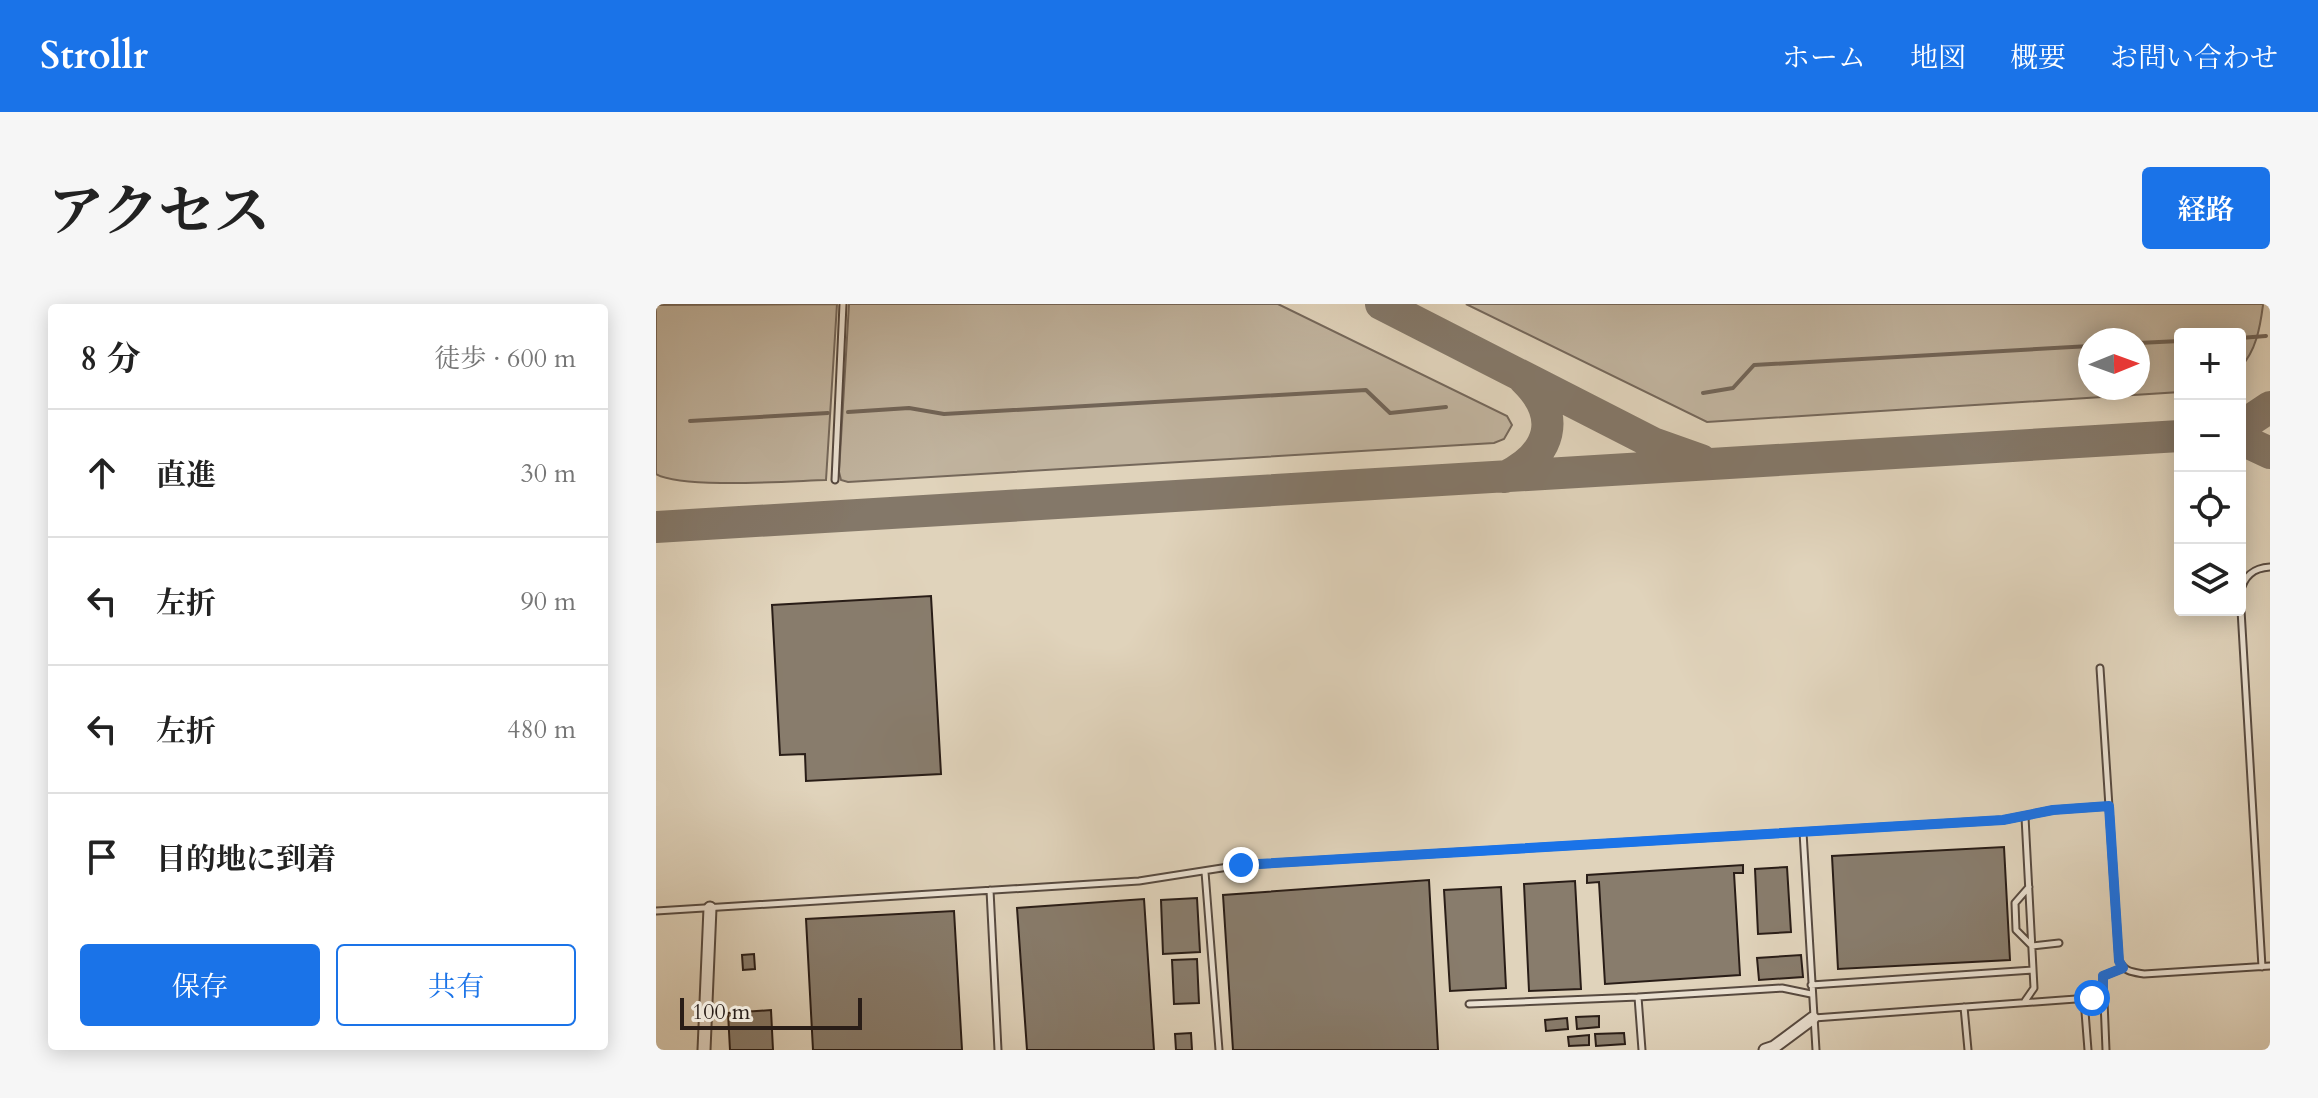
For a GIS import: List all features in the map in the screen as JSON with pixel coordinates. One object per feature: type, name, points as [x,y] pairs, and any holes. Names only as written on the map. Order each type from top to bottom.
[{"type":"street","points":[[704,1050],[710,908]]},
{"type":"street","points":[[1765,1050],[1774,1047],[1813,1018]]},
{"type":"lane","points":[[835,480],[843,304]]},
{"type":"lane","points":[[2262,967],[2240,593],[2242,583],[2250,573],[2270,567]]},
{"type":"lane","points":[[2100,668],[2119,961],[2128,972],[2144,974],[2270,966]]},
{"type":"lane","points":[[656,911],[1139,881],[1241,865],[2025,817],[2053,810],[2109,806]]},
{"type":"lane","points":[[2024,1002],[2034,988],[2025,817]]},
{"type":"lane","points":[[1803,832],[1816,1050]]},
{"type":"lane","points":[[1205,871],[1219,1050]]},
{"type":"lane","points":[[2029,887],[2015,903],[2016,930],[2032,946]]},
{"type":"lane","points":[[990,890],[998,1050]]},
{"type":"lane","points":[[2032,946],[2059,943]]},
{"type":"lane","points":[[2106,1050],[2103,976],[2123,968]]},
{"type":"lane","points":[[1811,985],[2033,970]]},
{"type":"lane","points":[[1469,1004],[1782,988],[1811,994]]},
{"type":"lane","points":[[1638,997],[1642,1050]]},
{"type":"lane","points":[[1813,1018],[2103,997]]},
{"type":"lane","points":[[2084,999],[2088,1050]]},
{"type":"lane","points":[[1964,1007],[1968,1050]]},
{"type":"shaded area","points":[[837,304],[826,480],[712,483],[670,479],[656,474],[656,305]]},
{"type":"shaded area","points":[[849,304],[1278,304],[1507,416],[1512,425],[1504,439],[1494,443],[848,482],[841,480],[839,472]]},
{"type":"shaded area","points":[[1466,304],[2263,304],[2256,339],[2246,360],[2246,328],[2174,328],[2174,392],[2150,394],[2150,328],[2078,328],[2078,398],[1707,422]]},
{"type":"building","points":[[931,596],[941,774],[806,781],[805,754],[780,755],[772,605]]},
{"type":"building","points":[[2004,847],[2010,960],[1838,969],[1832,856]]},
{"type":"building","points":[[1743,865],[1743,873],[1734,873],[1740,975],[1605,984],[1599,882],[1587,883],[1587,875]]},
{"type":"building","points":[[1787,867],[1791,932],[1758,934],[1755,869]]},
{"type":"building","points":[[1429,880],[1438,1050],[1233,1050],[1223,895]]},
{"type":"building","points":[[1575,881],[1581,989],[1529,991],[1524,884]]},
{"type":"building","points":[[1501,887],[1506,988],[1450,991],[1444,890]]},
{"type":"building","points":[[1197,898],[1200,952],[1163,954],[1161,900]]},
{"type":"building","points":[[1144,899],[1154,1050],[1027,1050],[1017,908]]},
{"type":"building","points":[[954,911],[962,1050],[813,1050],[806,919]]},
{"type":"building","points":[[754,954],[755,969],[743,970],[742,955]]},
{"type":"building","points":[[1801,955],[1803,977],[1759,980],[1757,958]]},
{"type":"building","points":[[1197,959],[1199,1003],[1174,1004],[1172,960]]},
{"type":"building","points":[[771,1010],[773,1050],[730,1050],[728,1013]]},
{"type":"building","points":[[1599,1016],[1599,1027],[1577,1029],[1576,1017]]},
{"type":"building","points":[[1567,1018],[1568,1029],[1546,1031],[1545,1020]]},
{"type":"building","points":[[1191,1033],[1192,1050],[1176,1050],[1175,1034]]},
{"type":"building","points":[[1624,1033],[1625,1044],[1596,1046],[1595,1034]]},
{"type":"building","points":[[1589,1035],[1589,1045],[1569,1046],[1568,1037]]},
{"type":"waterway","points":[[2246,338],[2266,336]]},
{"type":"waterway","points":[[2150,342],[2174,341]]},
{"type":"waterway","points":[[1703,393],[1733,388],[1754,365],[2078,347]]},
{"type":"waterway","points":[[848,412],[909,408],[944,414],[1366,390],[1390,413],[1446,407]]},
{"type":"waterway","points":[[690,421],[828,413]]},
{"type":"taxiway","points":[[1381,304],[1653,443],[1701,460]]},
{"type":"taxiway","points":[[1505,477],[1533,457],[1542,446],[1546,434],[1544,407],[1524,379]]},
{"type":"taxiway","points":[[2246,423],[2270,407]]},
{"type":"taxiway","points":[[656,527],[2174,436]]},
{"type":"taxiway","points":[[2246,442],[2270,453]]},
{"type":"route","points":[[1241,865],[2003,820],[2053,810],[2109,806],[2119,961],[2123,968],[2103,976],[2103,997],[2092,998]]}]
